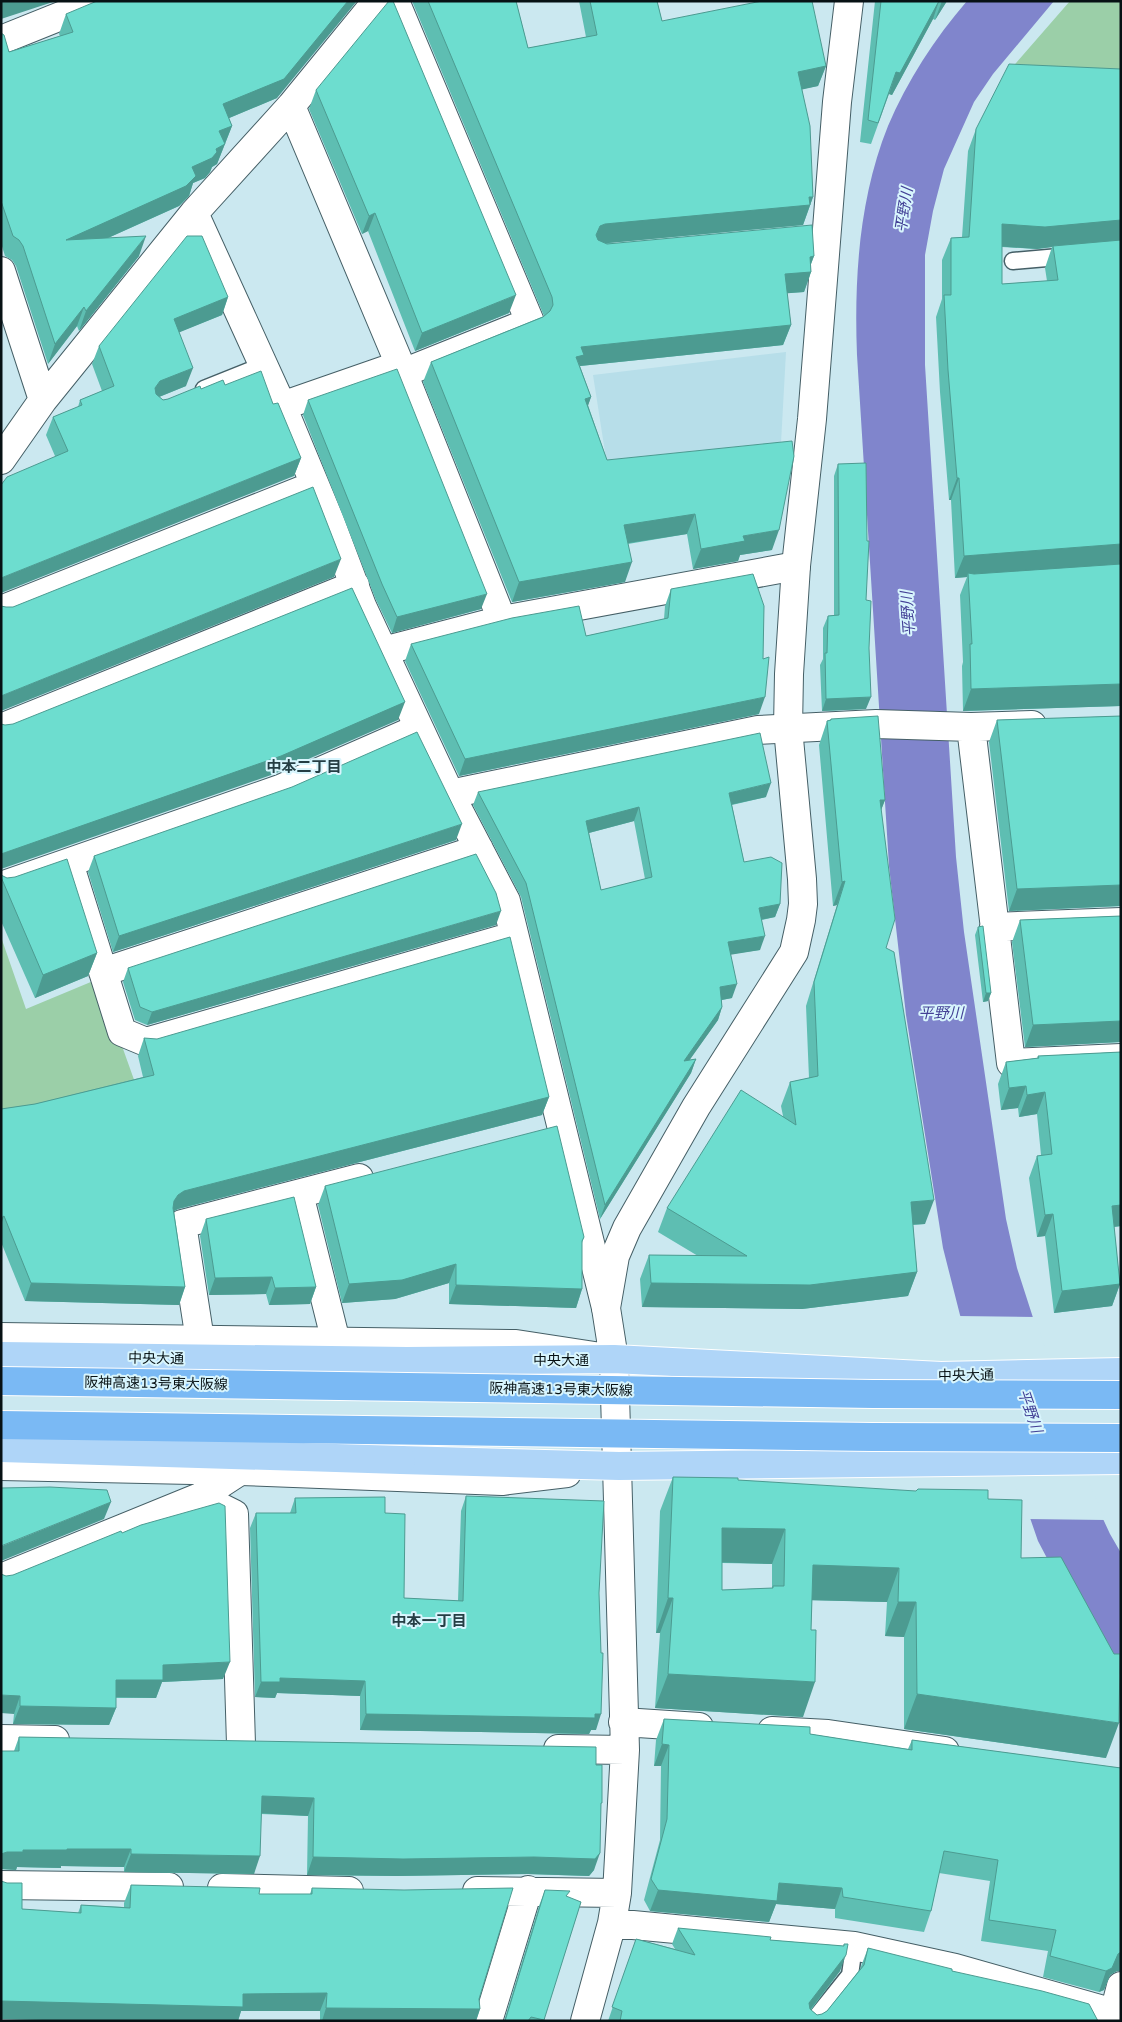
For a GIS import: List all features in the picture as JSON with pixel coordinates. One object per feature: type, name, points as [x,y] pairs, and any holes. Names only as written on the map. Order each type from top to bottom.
[{"type":"highway","name":"阪神高速13号東大阪線","points":[[1,1381],[873,1394],[1121,1395]]},
{"type":"highway","points":[[1,1425],[882,1437],[1121,1438]]},
{"type":"main road","name":"中央大通","points":[[1,1356],[407,1361],[614,1359],[941,1376],[1111,1372]]},
{"type":"main road","points":[[1,1448],[618,1466],[1121,1460]]},
{"type":"street","points":[[1,40],[98,1]]},
{"type":"street","points":[[1,460],[43,400],[194,213],[291,106],[376,1]]},
{"type":"street","points":[[282,406],[402,369],[530,322],[394,1]]},
{"type":"street","points":[[606,1308],[616,1256],[627,1228],[696,1107],[794,952],[803,904],[788,728],[789,674],[796,566],[812,419],[816,234],[837,102],[849,1]]},
{"type":"street","points":[[291,106],[402,369],[502,620]]},
{"type":"street","points":[[194,213],[282,406],[384,651],[450,794],[506,901],[606,1308],[614,1359],[625,1750],[618,1893],[612,1923],[585,2021]]},
{"type":"street","points":[[1,271],[43,400]]},
{"type":"street","points":[[1,610],[315,485]]},
{"type":"street","points":[[384,651],[502,620],[796,566]]},
{"type":"street","points":[[1,728],[355,585]]},
{"type":"street","points":[[450,794],[758,730],[876,724],[964,726],[1055,724]]},
{"type":"street","points":[[964,726],[994,926],[1011,1063],[1121,1058]]},
{"type":"street","points":[[1,886],[280,790],[419,728]]},
{"type":"street","points":[[103,972],[479,849]]},
{"type":"street","points":[[69,863],[122,1032],[146,1042],[514,936]]},
{"type":"street","points":[[994,926],[1121,922]]},
{"type":"street","points":[[534,1133],[562,1126]]},
{"type":"street","points":[[200,1340],[182,1224],[383,1172]]},
{"type":"street","points":[[299,1194],[336,1342]]},
{"type":"street","points":[[1,1337],[516,1344],[614,1359]]},
{"type":"street","points":[[1,1466],[240,1471],[502,1481],[618,1466]]},
{"type":"street","points":[[1,1578],[200,1497],[240,1471]]},
{"type":"street","points":[[200,1497],[234,1514],[231,1743],[270,1744]]},
{"type":"street","points":[[623,1722],[721,1728]]},
{"type":"street","points":[[750,1729],[828,1734],[974,1755]]},
{"type":"street","points":[[1,1739],[81,1741]]},
{"type":"street","points":[[536,1748],[625,1750]]},
{"type":"street","points":[[1,1885],[377,1892]]},
{"type":"street","points":[[453,1891],[528,1890],[618,1893]]},
{"type":"street","points":[[488,2021],[528,1890]]},
{"type":"street","points":[[612,1923],[854,1946],[955,1968],[1116,2016],[1121,1986]]},
{"type":"lane","points":[[1012,261],[1081,255]]},
{"type":"lane","points":[[193,394],[264,365]]},
{"type":"lane","points":[[812,2021],[850,1975],[854,1946]]},
{"type":"shaded area","points":[[786,352],[781,443],[607,465],[593,375]]},
{"type":"green space","points":[[1070,1],[1121,1],[1121,86],[1003,78]]},
{"type":"green space","points":[[1,937],[26,1009],[98,979],[137,1088],[1,1122]]},
{"type":"water","name":"平野川","points":[[967,1],[1054,1],[993,74],[974,102],[944,169],[933,211],[925,255],[925,365],[956,857],[964,932],[1006,1219],[1017,1268],[1086,1482],[1121,1553],[1121,1676],[1069,1600],[1038,1541],[960,1315],[943,1248],[906,1015],[889,866],[857,355],[858,268],[865,210],[871,181],[878,153],[888,126],[923,60]]},
{"type":"pier","points":[[957,1316],[1035,1317],[1088,1481],[1106,1520],[1027,1519]]},
{"type":"building","points":[[97,1],[348,1],[284,79],[223,104],[232,126],[219,131],[225,144],[216,149],[217,152],[212,158],[192,167],[196,176],[186,186],[66,240],[146,236],[86,311],[84,307],[55,344],[23,246],[13,236],[1,201],[1,33],[4,35],[9,52],[73,32],[66,14]]},
{"type":"building","points":[[389,1],[393,1],[516,295],[422,333],[375,213],[369,216],[316,90]]},
{"type":"building","points":[[428,1],[516,1],[528,48],[597,35],[590,1],[657,1],[662,21],[762,1],[812,1],[826,66],[798,72],[810,126],[813,197],[809,197],[810,205],[605,224],[600,226],[596,235],[598,240],[607,244],[812,225],[814,256],[810,257],[811,272],[785,274],[791,325],[581,347],[584,355],[576,357],[591,397],[585,399],[607,460],[792,441],[794,456],[779,530],[743,536],[745,541],[701,549],[695,514],[624,525],[632,562],[519,582],[431,362],[543,317],[550,311],[553,305],[552,297]]},
{"type":"building","points":[[881,1],[939,1],[900,73],[896,72],[878,123],[868,120]]},
{"type":"building","points":[[1009,64],[1121,69],[1121,220],[1045,227],[1002,224],[1002,284],[1058,280],[1053,246],[1121,240],[1121,544],[964,556],[959,478],[957,478],[948,370],[944,295],[951,295],[951,238],[969,237],[976,129]]},
{"type":"building","points":[[187,236],[202,236],[228,297],[174,319],[193,368],[160,381],[155,388],[156,394],[163,400],[168,399],[200,386],[201,389],[223,380],[225,385],[261,371],[273,404],[278,403],[301,458],[1,578],[1,485],[7,477],[68,451],[53,417],[82,405],[80,400],[114,386],[99,346]]},
{"type":"building","points":[[397,369],[487,594],[397,617],[308,400]]},
{"type":"building","points":[[866,463],[867,541],[869,541],[866,600],[871,601],[869,648],[871,697],[826,699],[825,653],[827,653],[828,616],[839,615],[838,464]]},
{"type":"building","points":[[313,487],[341,559],[1,696],[1,606],[13,607]]},
{"type":"building","points":[[1121,564],[1121,684],[971,689],[970,644],[972,644],[968,573]]},
{"type":"building","points":[[753,574],[764,606],[763,659],[769,657],[765,697],[465,759],[411,644],[512,618],[579,606],[586,636],[668,618],[671,589]]},
{"type":"building","points":[[352,588],[405,702],[281,756],[1,854],[1,724],[13,724]]},
{"type":"building","points":[[878,716],[885,800],[880,800],[895,919],[886,948],[894,952],[934,1200],[911,1202],[917,1272],[810,1285],[651,1283],[649,1255],[747,1256],[667,1208],[741,1090],[796,1125],[790,1082],[818,1076],[814,982],[845,881],[842,882],[827,721],[831,719]]},
{"type":"building","points":[[1121,716],[1121,885],[1017,889],[997,720]]},
{"type":"building","points":[[417,732],[462,824],[119,936],[94,856],[292,787]]},
{"type":"building","points":[[760,733],[771,783],[729,793],[744,862],[771,857],[782,863],[780,904],[759,908],[765,936],[728,942],[737,984],[720,987],[722,1007],[684,1061],[696,1059],[605,1205],[526,883],[478,792]],"holes":[[[639,807],[652,877],[601,890],[586,821]]]},
{"type":"building","points":[[476,854],[496,893],[501,911],[152,1012],[140,1007],[128,968]]},
{"type":"building","points":[[67,859],[97,953],[43,975],[1,875],[7,878],[15,877]]},
{"type":"building","points":[[1121,916],[1121,1021],[1033,1025],[1020,920]]},
{"type":"building","points":[[983,926],[991,993],[986,993],[978,927]]},
{"type":"building","points":[[510,937],[549,1097],[184,1191],[174,1201],[173,1208],[185,1287],[31,1283],[4,1216],[1,1218],[1,1109],[35,1104],[154,1075],[144,1038],[157,1039]]},
{"type":"building","points":[[1121,1052],[1121,1205],[1112,1206],[1120,1284],[1062,1291],[1053,1214],[1045,1215],[1037,1156],[1052,1154],[1045,1092],[1027,1095],[1026,1086],[1009,1088],[1006,1062],[1039,1058],[1038,1056]]},
{"type":"building","points":[[557,1126],[584,1237],[582,1241],[582,1289],[456,1285],[456,1264],[402,1280],[349,1284],[325,1186]]},
{"type":"building","points":[[294,1197],[316,1287],[275,1288],[272,1277],[215,1278],[206,1219]]},
{"type":"building","points":[[673,1477],[738,1478],[738,1480],[916,1491],[918,1489],[988,1490],[988,1499],[1022,1500],[1021,1558],[1061,1557],[1114,1654],[1120,1654],[1119,1723],[917,1694],[916,1602],[898,1602],[899,1568],[813,1565],[811,1630],[816,1630],[815,1682],[668,1674],[673,1598],[668,1598]],"holes":[[[722,1528],[785,1529],[784,1586],[722,1590]]]},
{"type":"building","points":[[50,1487],[107,1490],[111,1502],[1,1546],[1,1488]]},
{"type":"building","points":[[466,1496],[604,1501],[599,1593],[601,1653],[603,1653],[601,1714],[595,1714],[595,1718],[366,1714],[365,1681],[280,1678],[280,1682],[261,1682],[256,1513],[296,1513],[295,1498],[385,1497],[385,1513],[405,1514],[404,1598],[463,1601]]},
{"type":"building","points":[[219,1503],[225,1506],[230,1662],[163,1665],[163,1680],[116,1680],[116,1708],[20,1706],[20,1696],[1,1695],[1,1574],[6,1576],[13,1575],[121,1531],[122,1533],[141,1525]]},
{"type":"building","points":[[664,1719],[810,1727],[810,1734],[912,1750],[912,1740],[1121,1768],[1121,1952],[1118,1954],[1112,1968],[1106,1971],[1050,1956],[1056,1930],[989,1920],[998,1860],[944,1851],[931,1911],[843,1897],[842,1888],[779,1883],[777,1901],[658,1890],[651,1879],[667,1819],[669,1745],[662,1744]]},
{"type":"building","points":[[19,1737],[596,1747],[596,1765],[602,1765],[600,1853],[595,1859],[534,1857],[403,1859],[313,1857],[314,1798],[262,1796],[260,1856],[131,1854],[131,1849],[23,1850],[23,1852],[1,1854],[1,1751],[19,1751]]},
{"type":"building","points":[[1,1881],[22,1883],[22,1909],[81,1913],[81,1905],[130,1908],[131,1885],[260,1888],[259,1894],[312,1894],[312,1888],[404,1890],[513,1888],[479,1999],[480,2009],[326,2008],[327,1993],[243,1994],[243,2007],[1,2001]]},
{"type":"building","points":[[545,1890],[570,1891],[566,1896],[581,1902],[544,2020],[531,2017],[528,2021],[505,2021]]},
{"type":"building","points":[[678,1928],[771,1937],[770,1940],[844,1946],[844,1944],[848,1944],[846,1955],[809,2003],[810,2009],[817,2015],[827,2011],[864,1965],[868,1948],[952,1969],[952,1971],[1042,1991],[1089,2004],[1098,2021],[620,2021],[622,2011],[612,2007],[636,1939],[695,1955]]},
{"type":"district","name":"中本二丁目","points":[[304,767]]},
{"type":"district","name":"中本一丁目","points":[[429,1621]]}]
